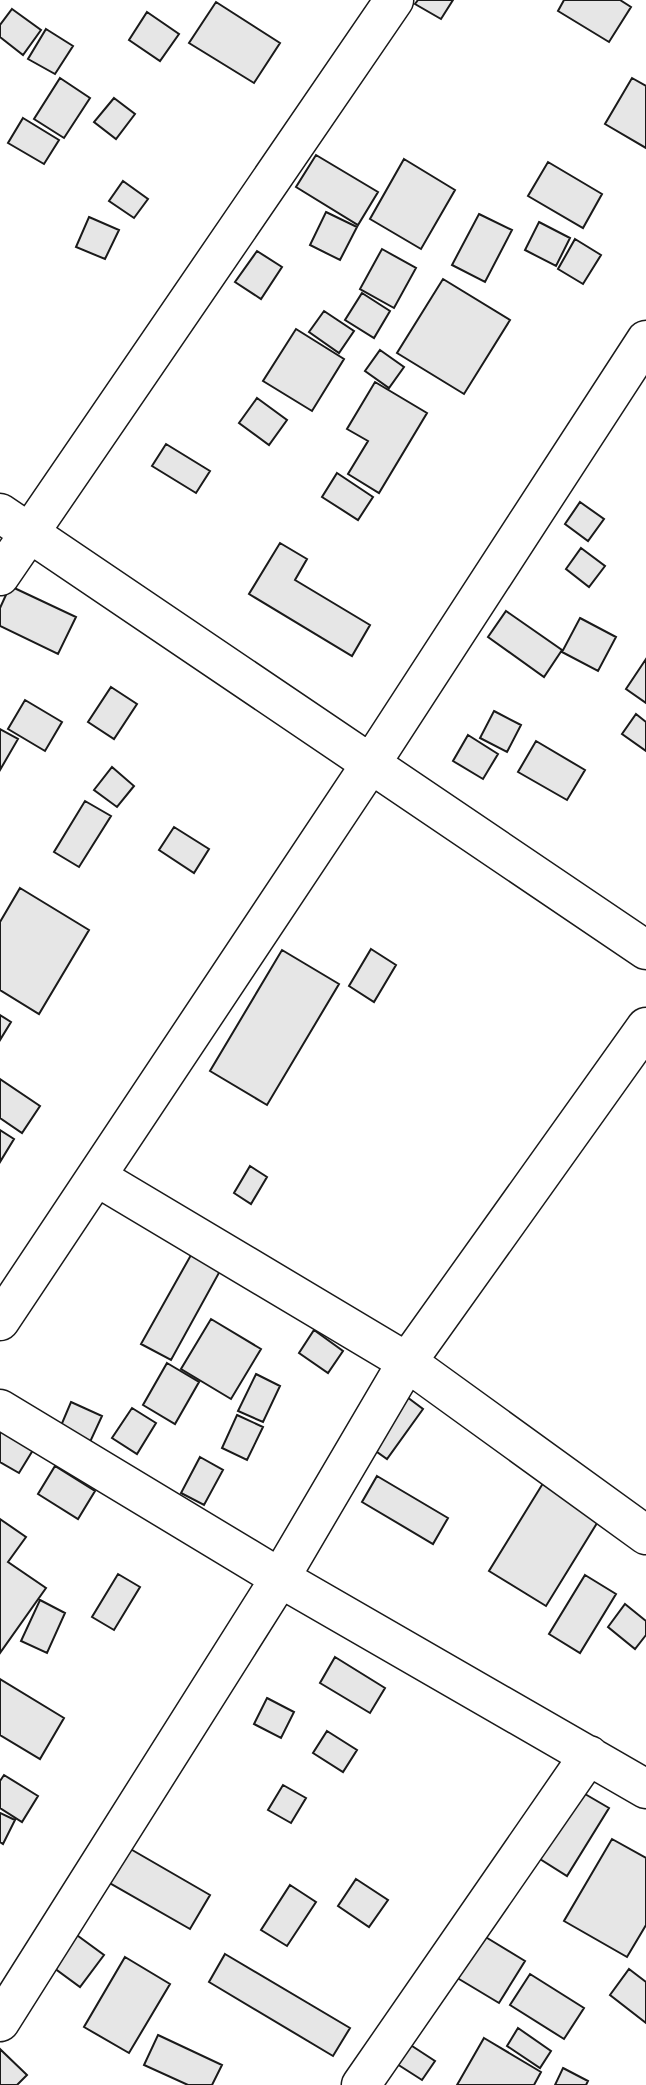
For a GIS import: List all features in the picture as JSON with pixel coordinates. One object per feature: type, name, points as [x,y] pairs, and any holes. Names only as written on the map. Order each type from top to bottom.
[{"type":"street","points":[[0,576],[15,522],[394,0]]},
{"type":"street","points":[[0,1321],[370,765],[646,340]]},
{"type":"street","points":[[15,522],[646,950]]},
{"type":"street","points":[[0,2022],[280,1578],[407,1362],[646,1027]]},
{"type":"street","points":[[97,1177],[407,1362],[646,1535]]},
{"type":"street","points":[[0,1409],[280,1578],[646,1790]]},
{"type":"street","points":[[361,2085],[589,1755]]},
{"type":"building","points":[[418,0],[453,0],[441,19],[415,4]]},
{"type":"building","points":[[564,0],[620,0],[631,7],[609,42],[558,11]]},
{"type":"building","points":[[216,2],[280,43],[254,83],[189,43]]},
{"type":"building","points":[[12,9],[41,30],[23,55],[0,37],[0,25]]},
{"type":"building","points":[[147,12],[179,34],[160,61],[129,40]]},
{"type":"building","points":[[46,29],[73,46],[55,74],[28,59]]},
{"type":"building","points":[[60,78],[90,98],[64,138],[34,119]]},
{"type":"building","points":[[632,78],[646,86],[646,148],[605,124]]},
{"type":"building","points":[[114,98],[135,114],[116,139],[94,122]]},
{"type":"building","points":[[23,118],[59,140],[44,164],[8,143]]},
{"type":"building","points":[[316,155],[378,192],[358,225],[296,187]]},
{"type":"building","points":[[404,159],[455,190],[421,249],[370,219]]},
{"type":"building","points":[[548,162],[602,194],[583,228],[528,196]]},
{"type":"building","points":[[123,181],[148,199],[134,218],[109,201]]},
{"type":"building","points":[[326,212],[357,227],[340,260],[310,245]]},
{"type":"building","points":[[479,214],[512,230],[485,282],[452,265]]},
{"type":"building","points":[[89,217],[119,230],[105,259],[76,247]]},
{"type":"building","points":[[539,222],[570,238],[556,266],[525,250]]},
{"type":"building","points":[[575,239],[601,255],[583,284],[558,269]]},
{"type":"building","points":[[382,249],[416,268],[394,308],[360,289]]},
{"type":"building","points":[[257,251],[282,267],[261,299],[235,282]]},
{"type":"building","points":[[443,279],[510,320],[464,394],[397,353]]},
{"type":"building","points":[[362,293],[390,311],[374,338],[345,320]]},
{"type":"building","points":[[324,311],[354,331],[339,353],[309,332]]},
{"type":"building","points":[[296,329],[344,359],[312,411],[263,381]]},
{"type":"building","points":[[380,350],[404,367],[389,388],[365,371]]},
{"type":"building","points":[[375,382],[427,413],[379,493],[348,474],[368,441],[347,429]]},
{"type":"building","points":[[257,398],[287,420],[269,445],[239,423]]},
{"type":"building","points":[[166,444],[210,471],[196,493],[152,466]]},
{"type":"building","points":[[337,473],[373,497],[358,520],[322,497]]},
{"type":"building","points":[[580,502],[604,519],[588,541],[565,524]]},
{"type":"building","points":[[280,543],[307,559],[295,580],[370,625],[352,656],[249,594]]},
{"type":"building","points":[[581,548],[605,566],[589,587],[566,569]]},
{"type":"building","points":[[10,586],[76,617],[58,654],[0,626],[0,608]]},
{"type":"building","points":[[506,611],[562,650],[544,677],[488,637]]},
{"type":"building","points":[[580,618],[616,637],[598,671],[562,652]]},
{"type":"building","points":[[646,659],[646,703],[626,689]]},
{"type":"building","points":[[111,687],[137,704],[114,739],[88,722]]},
{"type":"building","points":[[25,700],[62,722],[45,751],[8,729]]},
{"type":"building","points":[[494,711],[521,725],[507,752],[480,738]]},
{"type":"building","points":[[636,714],[646,722],[646,751],[622,734]]},
{"type":"building","points":[[0,729],[18,739],[0,770]]},
{"type":"building","points":[[468,735],[498,754],[483,779],[453,761]]},
{"type":"building","points":[[536,741],[585,770],[567,800],[518,772]]},
{"type":"building","points":[[112,767],[134,786],[117,807],[94,790]]},
{"type":"building","points":[[85,801],[111,816],[79,867],[54,852]]},
{"type":"building","points":[[174,827],[209,849],[194,873],[159,850]]},
{"type":"building","points":[[20,888],[89,930],[39,1014],[0,990],[0,922]]},
{"type":"building","points":[[371,949],[396,965],[374,1002],[349,986]]},
{"type":"building","points":[[282,950],[339,984],[267,1105],[210,1071]]},
{"type":"building","points":[[0,1015],[11,1022],[0,1040]]},
{"type":"building","points":[[0,1079],[40,1106],[22,1133],[0,1118]]},
{"type":"building","points":[[0,1130],[14,1139],[0,1162]]},
{"type":"building","points":[[250,1166],[267,1177],[251,1204],[234,1193]]},
{"type":"building","points":[[191,1255],[220,1271],[171,1360],[141,1344]]},
{"type":"building","points":[[211,1319],[261,1349],[231,1399],[181,1369]]},
{"type":"building","points":[[314,1330],[343,1351],[328,1373],[299,1353]]},
{"type":"building","points":[[167,1363],[199,1382],[175,1424],[143,1405]]},
{"type":"building","points":[[256,1374],[280,1386],[263,1422],[238,1411]]},
{"type":"building","points":[[399,1391],[423,1409],[387,1459],[363,1442]]},
{"type":"building","points":[[71,1402],[102,1416],[90,1442],[60,1428]]},
{"type":"building","points":[[132,1408],[156,1423],[137,1454],[112,1438]]},
{"type":"building","points":[[237,1415],[263,1427],[247,1460],[222,1448]]},
{"type":"building","points":[[0,1430],[33,1450],[19,1473],[0,1462]]},
{"type":"building","points":[[200,1457],[223,1470],[204,1505],[181,1493]]},
{"type":"building","points":[[55,1466],[95,1491],[78,1519],[38,1494]]},
{"type":"building","points":[[377,1476],[448,1518],[433,1544],[362,1502]]},
{"type":"building","points":[[545,1480],[602,1515],[546,1606],[489,1571]]},
{"type":"building","points":[[0,1519],[26,1537],[8,1562],[46,1588],[0,1653]]},
{"type":"building","points":[[118,1574],[140,1587],[114,1630],[92,1617]]},
{"type":"building","points":[[585,1575],[616,1594],[580,1653],[549,1634]]},
{"type":"building","points":[[40,1600],[65,1613],[47,1653],[21,1641]]},
{"type":"building","points":[[625,1604],[646,1621],[646,1635],[635,1649],[608,1627]]},
{"type":"building","points":[[335,1657],[385,1688],[370,1713],[320,1683]]},
{"type":"building","points":[[0,1679],[64,1718],[40,1759],[0,1735]]},
{"type":"building","points":[[267,1698],[294,1712],[281,1738],[254,1724]]},
{"type":"building","points":[[327,1731],[357,1750],[343,1772],[313,1753]]},
{"type":"building","points":[[4,1775],[38,1796],[22,1822],[0,1808],[0,1781]]},
{"type":"building","points":[[283,1785],[306,1798],[291,1823],[268,1810]]},
{"type":"building","points":[[573,1787],[609,1808],[567,1876],[532,1854]]},
{"type":"building","points":[[0,1813],[15,1820],[3,1844],[0,1842]]},
{"type":"building","points":[[612,1839],[646,1858],[646,1925],[627,1957],[564,1921]]},
{"type":"building","points":[[127,1847],[210,1895],[190,1929],[108,1882]]},
{"type":"building","points":[[356,1879],[388,1900],[369,1927],[338,1906]]},
{"type":"building","points":[[290,1885],[316,1902],[287,1946],[261,1930]]},
{"type":"building","points":[[74,1933],[104,1955],[80,1987],[50,1965]]},
{"type":"building","points":[[479,1933],[525,1961],[499,2003],[454,1976]]},
{"type":"building","points":[[225,1954],[350,2028],[333,2056],[209,1982]]},
{"type":"building","points":[[125,1957],[170,1984],[129,2053],[84,2027]]},
{"type":"building","points":[[629,1969],[646,1982],[646,2023],[610,1995]]},
{"type":"building","points":[[530,1974],[584,2008],[564,2039],[510,2005]]},
{"type":"building","points":[[518,2028],[551,2051],[540,2068],[507,2046]]},
{"type":"building","points":[[158,2035],[222,2065],[212,2085],[188,2085],[144,2065]]},
{"type":"building","points":[[484,2038],[541,2072],[534,2085],[457,2085]]},
{"type":"building","points":[[409,2044],[435,2061],[422,2080],[397,2064]]},
{"type":"building","points":[[0,2049],[27,2075],[17,2085],[0,2085]]},
{"type":"building","points":[[563,2068],[588,2081],[586,2085],[555,2085]]}]
